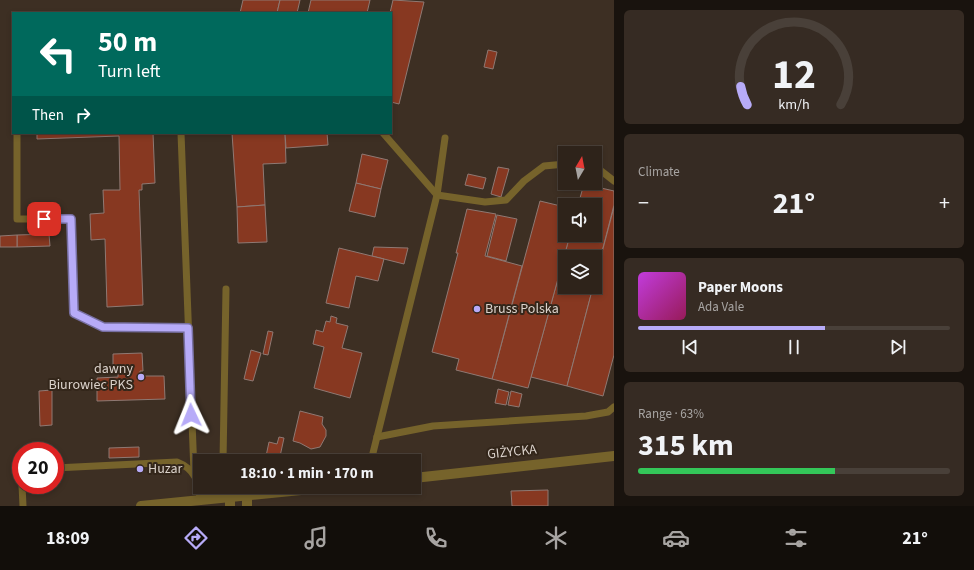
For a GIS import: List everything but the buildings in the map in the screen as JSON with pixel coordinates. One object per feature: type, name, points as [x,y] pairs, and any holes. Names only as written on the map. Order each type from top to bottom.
[{"type":"street","name":"GIŻYCKA","points":[[421,477],[614,456]]},
{"type":"street","points":[[141,506],[200,500],[228,500],[258,494]]},
{"type":"street","points":[[247,495],[247,506]]},
{"type":"lane","points":[[17,134],[17,219],[71,219],[74,313],[103,327],[188,328]]},
{"type":"lane","points":[[181,134],[193,454]]},
{"type":"lane","points":[[384,134],[437,195],[485,202],[506,200],[524,181],[544,166],[558,165]]},
{"type":"lane","points":[[374,454],[437,195],[445,138]]},
{"type":"lane","points":[[602,172],[614,181]]},
{"type":"lane","points":[[223,454],[226,289]]},
{"type":"lane","points":[[378,437],[433,426],[586,416],[608,412],[614,407]]},
{"type":"lane","points":[[64,468],[177,462],[186,466],[193,472]]},
{"type":"lane","points":[[22,494],[23,506]]},
{"type":"lane","points":[[200,494],[200,500]]},
{"type":"place","name":"Bruss Polska","points":[[477,309]]},
{"type":"place","name":"dawny Biurowiec PKS","points":[[141,377]]},
{"type":"place","name":"Huzar","points":[[140,469]]},
{"type":"route","points":[[44,219],[71,219],[74,313],[103,327],[188,328],[191,415]]}]
